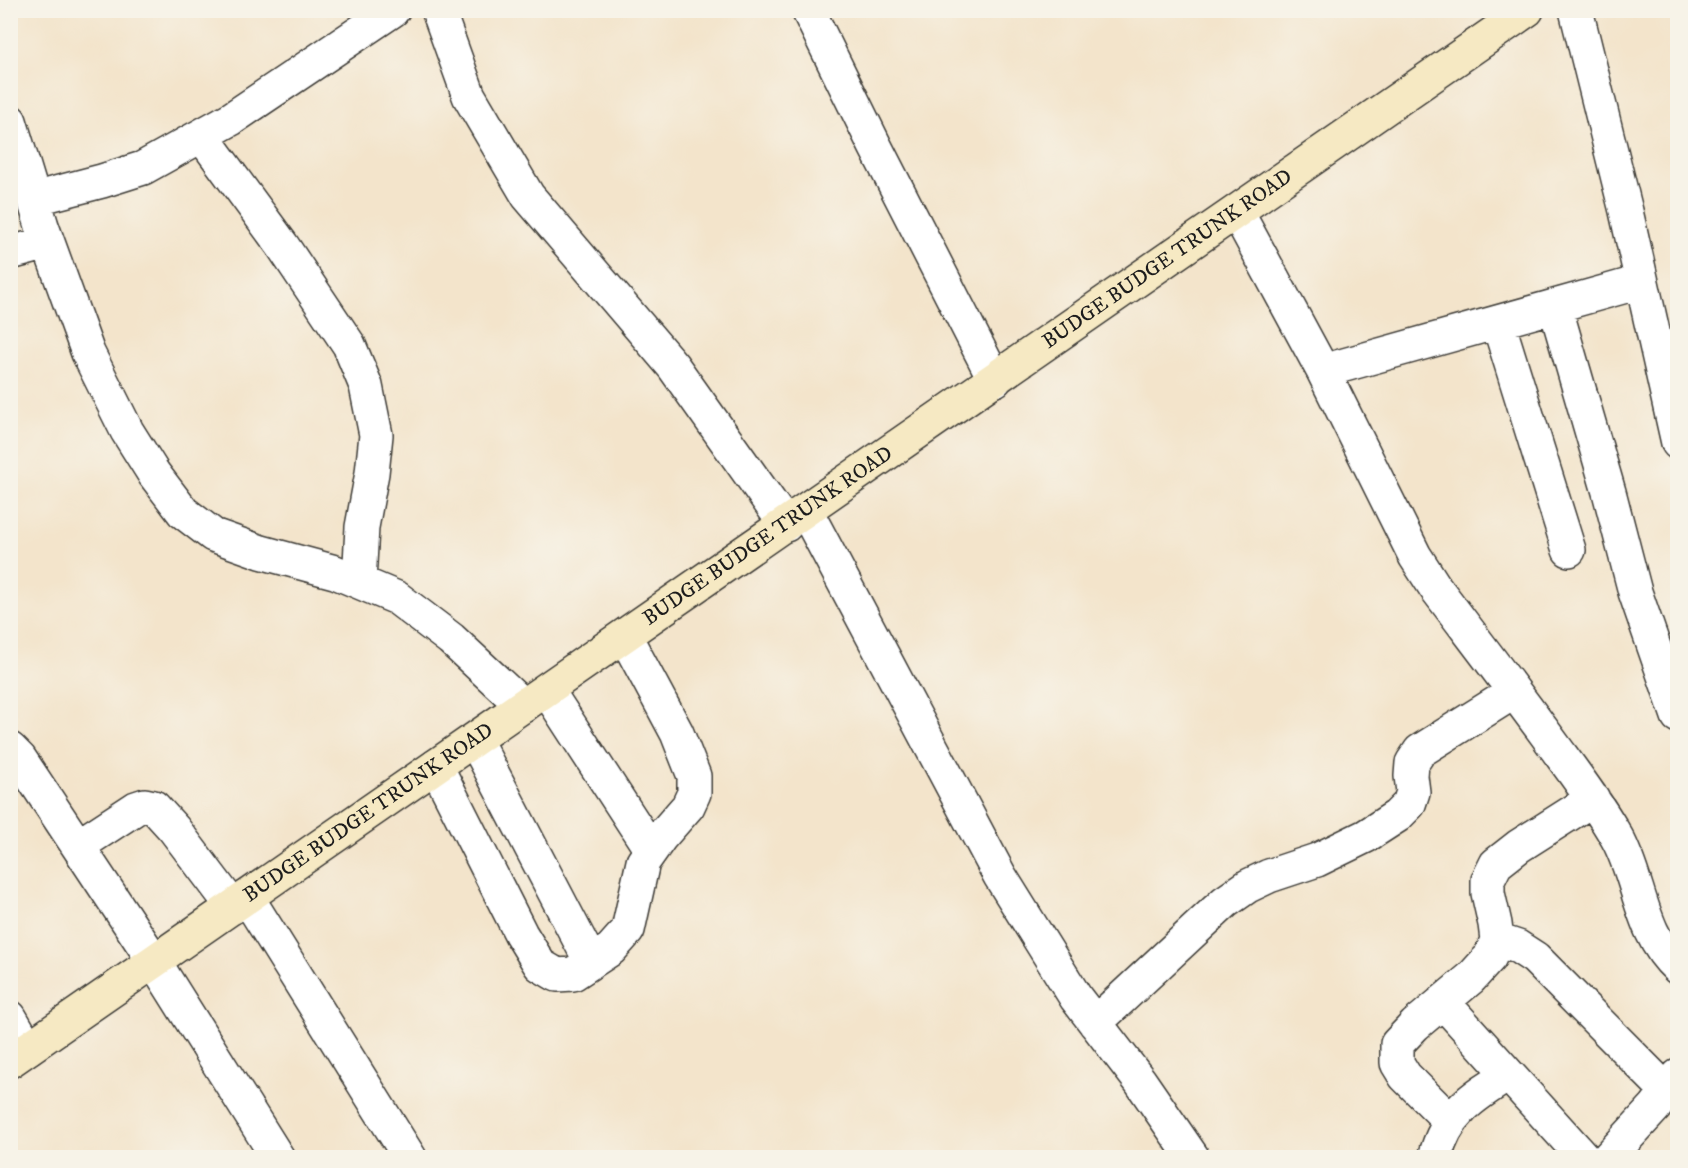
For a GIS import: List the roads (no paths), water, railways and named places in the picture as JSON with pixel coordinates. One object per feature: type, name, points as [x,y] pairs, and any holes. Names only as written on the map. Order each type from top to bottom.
[{"type":"main road","name":"BUDGE BUDGE TRUNK ROAD","points":[[19,1055],[1527,10]]},
{"type":"street","points":[[33,199],[143,168],[231,119],[393,10]]},
{"type":"street","points":[[438,10],[469,96],[528,196],[673,366],[796,518],[1000,876],[1076,998],[1140,1081],[1193,1158]]},
{"type":"street","points":[[808,10],[995,380]]},
{"type":"street","points":[[1576,10],[1626,212],[1677,443]]},
{"type":"street","points":[[10,121],[48,243],[93,363],[127,431],[154,474],[183,512],[213,535],[261,552],[335,572],[398,598],[451,639],[535,698],[651,850]]},
{"type":"street","points":[[202,136],[282,245],[349,345],[366,386],[376,435],[362,527],[359,582]]},
{"type":"street","points":[[1237,212],[1323,371],[1415,556],[1435,587],[1593,799],[1628,860],[1641,904],[1655,938],[1670,962],[1677,968]]},
{"type":"street","points":[[10,253],[48,243]]},
{"type":"street","points":[[1323,371],[1640,282]]},
{"type":"street","points":[[1555,306],[1609,492],[1635,592],[1677,716]]},
{"type":"street","points":[[1498,322],[1569,550]]},
{"type":"street","points":[[436,766],[520,934],[540,965],[557,975],[573,974],[611,949],[628,930],[643,862],[688,806],[694,793],[694,776],[678,734],[625,636]]},
{"type":"street","points":[[1095,1023],[1225,902],[1248,886],[1269,876],[1317,860],[1366,836],[1397,816],[1409,804],[1413,792],[1412,763],[1420,751],[1514,692]]},
{"type":"street","points":[[475,740],[591,962]]},
{"type":"street","points":[[10,749],[20,759],[78,846],[278,1158]]},
{"type":"street","points":[[1451,1122],[1405,1076],[1397,1063],[1397,1044],[1415,1025],[1479,970],[1490,957],[1497,940],[1496,924],[1488,894],[1488,880],[1496,864],[1519,846],[1593,799]]},
{"type":"street","points":[[78,846],[136,808],[145,805],[154,807],[240,902],[410,1158]]},
{"type":"street","points":[[1497,940],[1518,947],[1535,958],[1672,1083],[1655,1107],[1608,1158]]},
{"type":"street","points":[[1443,1002],[1584,1158]]},
{"type":"street","points":[[10,1017],[19,1055]]},
{"type":"street","points":[[1435,1158],[1437,1147],[1462,1106],[1476,1094],[1508,1075]]}]
